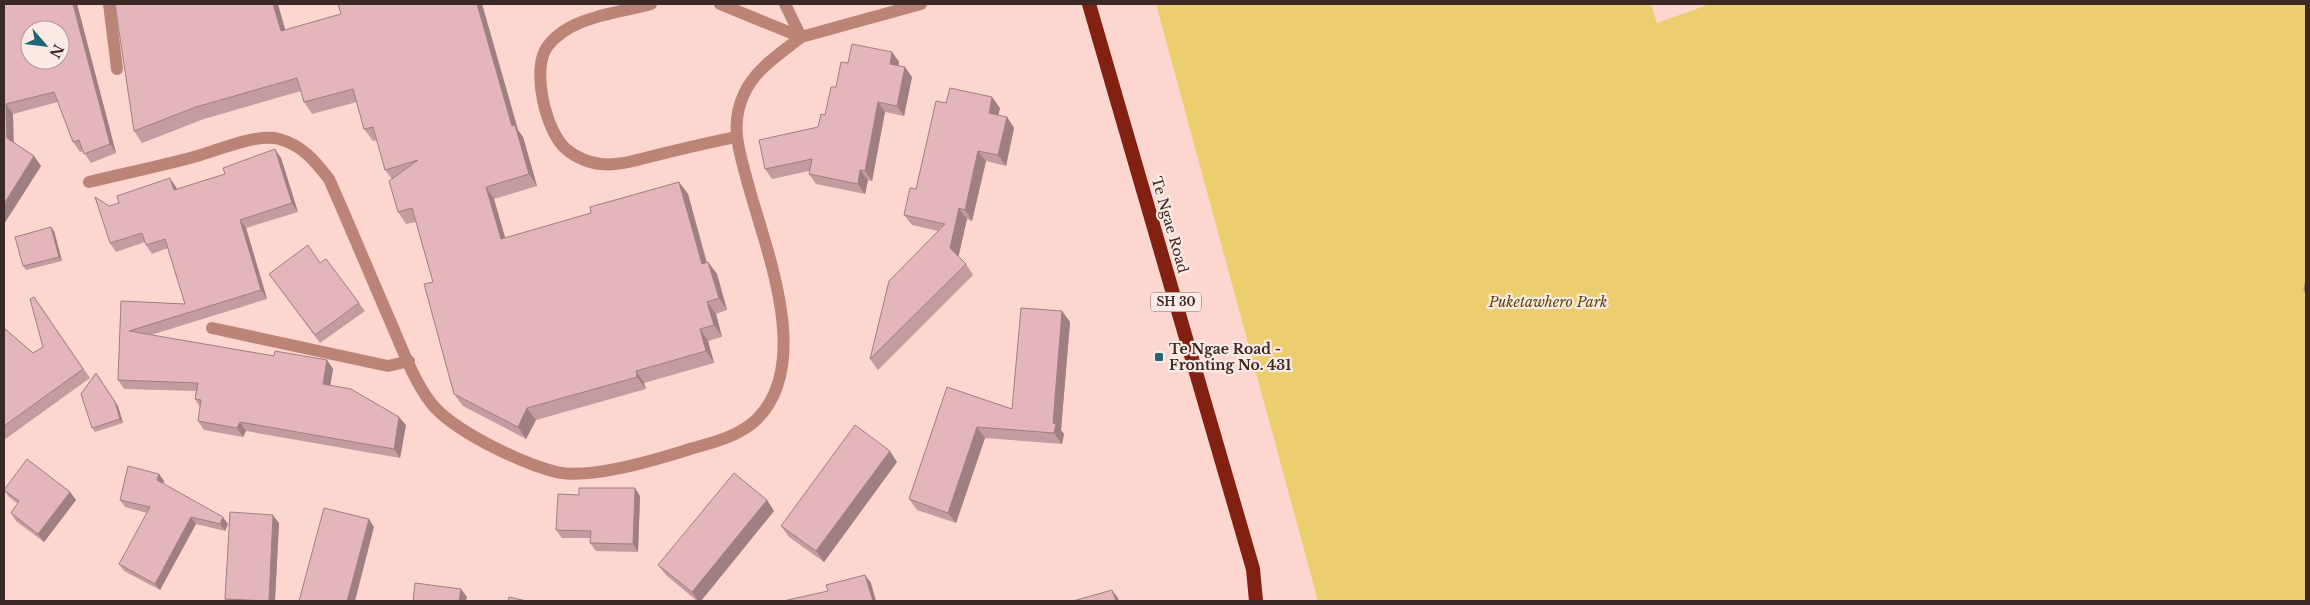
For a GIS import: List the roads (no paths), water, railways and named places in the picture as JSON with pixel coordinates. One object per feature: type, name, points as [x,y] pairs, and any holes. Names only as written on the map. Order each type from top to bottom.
[{"type":"highway","name":"Te Ngae Road","points":[[1089,4],[1253,569],[1256,601]]},
{"type":"street","points":[[109,4],[117,69]]},
{"type":"street","points":[[651,4],[578,23],[560,34],[547,47],[540,66],[539,88],[556,137],[566,149],[584,160],[614,165],[735,137]]},
{"type":"street","points":[[720,4],[801,37]]},
{"type":"street","points":[[785,4],[801,37]]},
{"type":"street","points":[[89,182],[190,158],[261,138],[278,139],[298,146],[313,158],[329,179],[420,384],[443,415],[497,448],[529,464],[559,473],[611,469],[660,458],[730,436],[756,421],[777,389],[784,363],[784,328],[773,277],[735,137],[742,96],[751,82],[761,69],[801,37],[921,4]]},
{"type":"street","points":[[212,328],[388,366],[409,361]]},
{"type":"place","name":"Te Ngae Road - Fronting No. 431","points":[[1159,357]]},
{"type":"park label","name":"Puketawhero Park","points":[[1548,302]]}]
